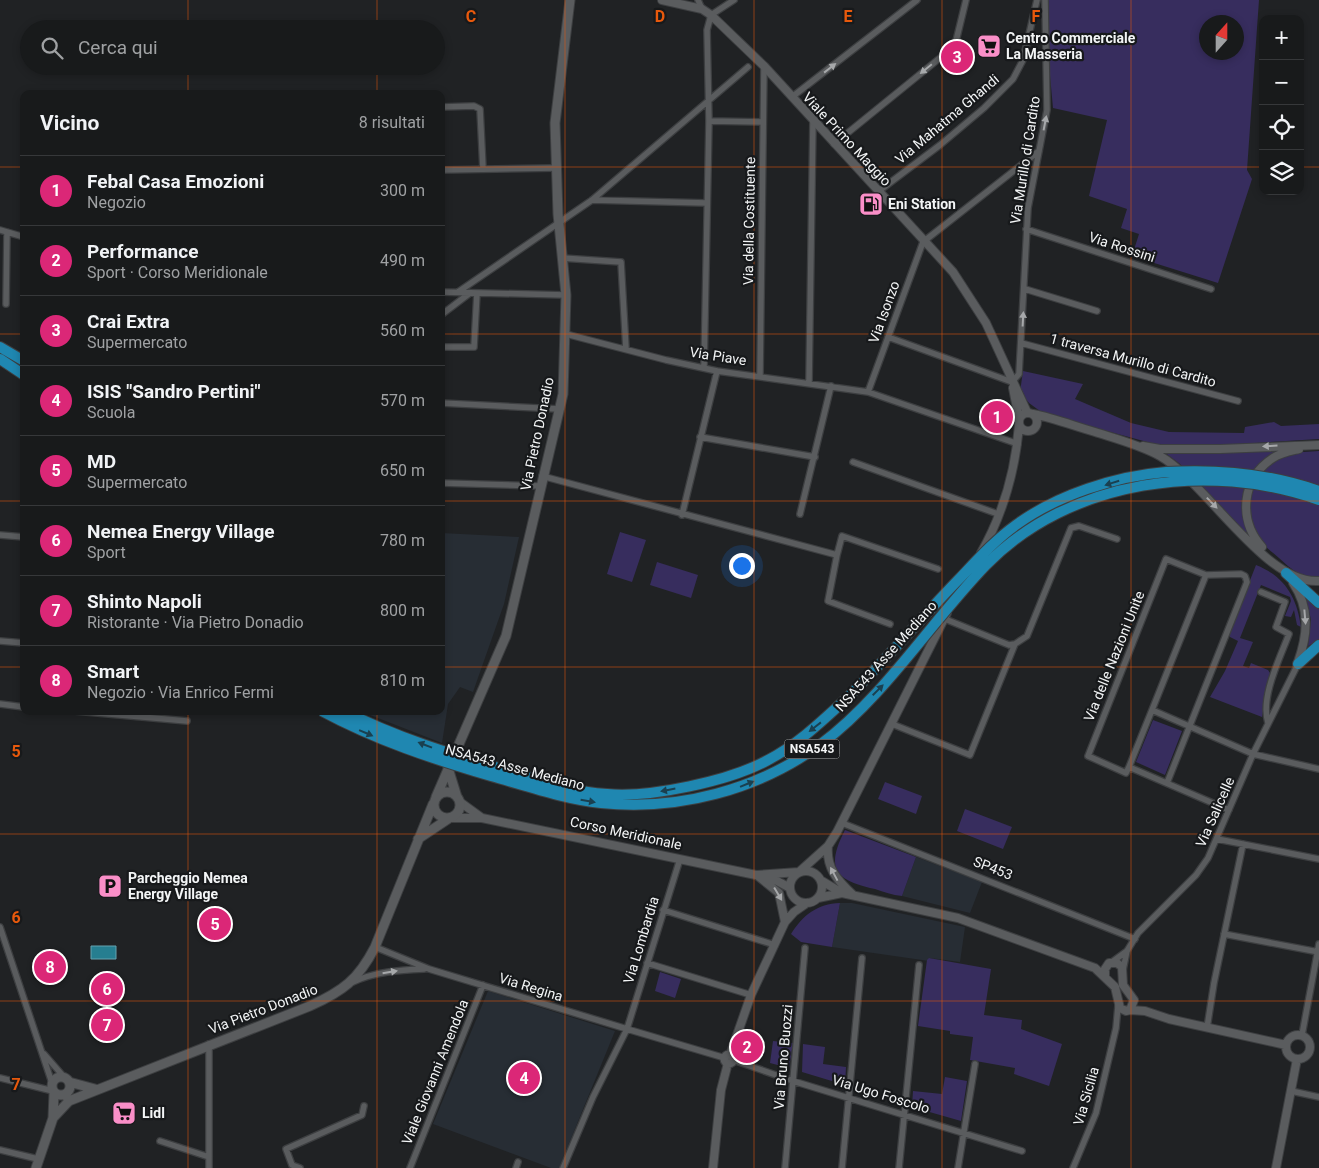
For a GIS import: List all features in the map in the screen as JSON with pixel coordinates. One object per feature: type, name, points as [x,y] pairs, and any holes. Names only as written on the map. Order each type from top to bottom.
[{"type":"highway","points":[[0,347],[20,359]]},
{"type":"highway","points":[[0,359],[20,372]]},
{"type":"highway","name":"NSA543 Asse Mediano","points":[[354,715],[443,752],[564,788],[608,794],[655,792],[711,782],[767,761],[819,724],[872,674],[991,545],[1018,524],[1070,496],[1126,478],[1195,470],[1269,478],[1319,491]]},
{"type":"highway","name":"NSA543 Asse Mediano","points":[[330,715],[359,730],[430,757],[561,796],[599,803],[643,805],[668,804],[720,793],[748,784],[778,770],[820,744],[886,682],[988,563],[1038,524],[1084,503],[1130,488],[1163,481],[1227,482],[1268,487],[1319,500]]},
{"type":"highway","points":[[1286,573],[1319,603]]},
{"type":"highway","points":[[1298,664],[1319,645]]},
{"type":"main road","name":"Via Pietro Donadio","points":[[37,1164],[60,1093],[96,1089],[335,995],[352,982],[365,967],[375,947],[418,839],[506,636],[542,476],[563,394],[566,295],[558,224],[555,123],[570,0]]},
{"type":"main road","points":[[418,839],[459,812],[459,800],[448,768]]},
{"type":"main road","points":[[450,818],[437,815],[435,801],[446,792],[459,800]]},
{"type":"main road","points":[[53,1118],[60,1093],[57,1078],[96,1089]]},
{"type":"main road","points":[[60,1093],[70,1089],[67,1080]]},
{"type":"street","name":"Viale Primo Maggio","points":[[662,0],[702,9],[712,15],[764,66],[879,191],[923,242],[953,272],[973,300],[986,323],[1012,382],[1030,413],[1037,418],[1035,428]]},
{"type":"street","points":[[698,0],[702,9]]},
{"type":"street","points":[[704,368],[709,121],[707,30],[712,15],[734,0]]},
{"type":"street","points":[[792,98],[917,0]]},
{"type":"street","points":[[834,144],[952,49],[956,41],[966,0]]},
{"type":"street","name":"Via Mahatma Ghandi","points":[[879,191],[966,123],[1013,79],[1023,60],[1037,0]]},
{"type":"street","name":"Via Murillo di Cardito","points":[[1012,382],[1019,374],[1022,343],[1028,208],[1048,110],[1045,0]]},
{"type":"street","name":"Via della Costituente","points":[[760,375],[764,66]]},
{"type":"street","points":[[458,292],[592,200],[748,67]]},
{"type":"street","points":[[445,107],[474,106],[480,110],[483,169]]},
{"type":"street","points":[[809,383],[813,120]]},
{"type":"street","points":[[709,121],[763,122]]},
{"type":"street","points":[[923,242],[1039,150]]},
{"type":"street","points":[[445,170],[556,168]]},
{"type":"street","points":[[592,200],[708,203]]},
{"type":"street","name":"Via Rossini","points":[[1026,229],[1211,289]]},
{"type":"street","points":[[0,230],[20,236]]},
{"type":"street","points":[[6,304],[7,232]]},
{"type":"street","name":"Via Isonzo","points":[[868,392],[923,242]]},
{"type":"street","points":[[562,258],[621,262],[626,349]]},
{"type":"street","points":[[1025,289],[1097,311]]},
{"type":"street","points":[[445,292],[566,295]]},
{"type":"street","points":[[445,312],[470,292]]},
{"type":"street","points":[[445,347],[474,347],[477,293]]},
{"type":"street","name":"Via Piave","points":[[566,334],[717,371],[760,375],[868,392],[1018,444]]},
{"type":"street","points":[[888,337],[1012,382]]},
{"type":"street","name":"1 traversa Murillo di Cardito","points":[[1022,343],[1238,401]]},
{"type":"street","points":[[682,515],[717,371]]},
{"type":"street","name":"Viale Primo Maggio","points":[[1012,382],[1019,422]]},
{"type":"street","points":[[800,514],[831,386]]},
{"type":"street","points":[[445,403],[559,409]]},
{"type":"street","points":[[790,888],[791,880],[828,846],[842,823],[944,619],[984,548],[1014,466],[1019,422],[1030,413],[1131,444],[1160,456],[1180,470],[1253,544],[1286,573],[1298,591],[1307,620],[1304,644],[1298,664]]},
{"type":"street","points":[[1019,422],[1026,431],[1057,423],[1076,426]]},
{"type":"street","points":[[1018,444],[1035,428]]},
{"type":"street","points":[[700,436],[815,457]]},
{"type":"street","points":[[1131,444],[1160,449],[1315,445]]},
{"type":"street","points":[[1271,560],[1254,538],[1247,523],[1246,496],[1251,482],[1263,466],[1274,456],[1315,445]]},
{"type":"street","points":[[853,462],[998,514]]},
{"type":"street","points":[[542,476],[837,555]]},
{"type":"street","points":[[445,484],[540,486]]},
{"type":"street","points":[[944,619],[1009,645],[1015,644],[1027,636],[1071,528],[1079,526],[1117,539]]},
{"type":"street","points":[[0,535],[20,537]]},
{"type":"street","points":[[890,624],[828,601],[842,536],[938,569]]},
{"type":"street","name":"Via delle Nazioni Unite","points":[[1167,783],[1247,582],[1245,576],[1241,574],[1206,575],[1166,559],[1088,756],[1126,773],[1129,766],[1167,783],[1229,810]]},
{"type":"street","points":[[1286,573],[1303,580],[1319,581]]},
{"type":"street","points":[[1129,766],[1206,575]]},
{"type":"street","points":[[1261,592],[1285,602],[1276,627],[1289,634],[1270,686],[1266,716],[1268,723]]},
{"type":"street","points":[[0,641],[20,643]]},
{"type":"street","points":[[892,724],[970,755],[1015,644]]},
{"type":"street","name":"Via Salicelle","points":[[1132,997],[1123,985],[1123,970],[1127,951],[1134,939],[1196,875],[1208,858],[1253,754],[1298,664]]},
{"type":"street","points":[[0,704],[20,706]]},
{"type":"street","points":[[1152,710],[1253,754],[1319,769]]},
{"type":"street","points":[[115,715],[186,722]]},
{"type":"street","points":[[459,800],[482,818]]},
{"type":"street","points":[[450,818],[482,818]]},
{"type":"street","name":"Corso Meridionale","points":[[482,818],[760,875]]},
{"type":"street","name":"SP453","points":[[842,823],[1134,939]]},
{"type":"street","points":[[1217,839],[1319,859]]},
{"type":"street","points":[[1207,1028],[1243,844]]},
{"type":"street","points":[[828,846],[827,854],[832,873],[854,896]]},
{"type":"street","name":"Via Lombardia","points":[[563,1168],[593,1097],[627,1029],[680,859]]},
{"type":"street","points":[[760,875],[812,871],[822,881],[842,893],[958,918],[1088,965],[1105,976],[1117,990],[1118,1006],[1122,1010],[1145,1011],[1169,1019],[1286,1045]]},
{"type":"street","points":[[760,875],[790,888],[797,900],[807,903]]},
{"type":"street","points":[[760,875],[779,893],[786,922]]},
{"type":"street","points":[[818,898],[822,890],[822,881]]},
{"type":"street","points":[[713,1168],[721,1090],[729,1059],[751,995],[786,922],[794,912],[818,898],[842,893]]},
{"type":"street","points":[[664,910],[775,945]]},
{"type":"street","points":[[0,927],[41,1050],[60,1093]]},
{"type":"street","points":[[1224,934],[1318,952]]},
{"type":"street","points":[[1302,1035],[1319,944]]},
{"type":"street","name":"Via Regina","points":[[375,947],[429,969],[627,1029]]},
{"type":"street","name":"Via Bruno Buozzi","points":[[785,1168],[805,948]]},
{"type":"street","name":"Via Salicelle","points":[[1110,963],[1127,951]]},
{"type":"street","points":[[842,1168],[862,958]]},
{"type":"street","points":[[647,963],[751,995]]},
{"type":"street","points":[[1088,965],[1110,963],[1120,965],[1123,970]]},
{"type":"street","points":[[1105,976],[1105,969],[1110,963]]},
{"type":"street","points":[[899,1168],[919,965]]},
{"type":"street","name":"Via Regina","points":[[352,982],[380,973],[429,969]]},
{"type":"street","name":"Viale Giovanni Amendola","points":[[410,1168],[483,985]]},
{"type":"street","points":[[1132,997],[1145,1011]]},
{"type":"street","points":[[1129,1010],[1134,1002],[1132,997]]},
{"type":"street","name":"Via Sicilia","points":[[1072,1168],[1086,1142],[1096,1113],[1116,1028],[1118,1006]]},
{"type":"street","name":"Via Sicilia","points":[[1116,1028],[1129,1010]]},
{"type":"street","points":[[627,1029],[729,1059]]},
{"type":"street","points":[[1297,1059],[1288,1052],[1286,1045],[1290,1038],[1302,1035]]},
{"type":"street","points":[[1297,1059],[1308,1055],[1311,1048],[1308,1040],[1302,1035]]},
{"type":"street","points":[[209,1044],[209,1168]]},
{"type":"street","points":[[41,1050],[67,1080]]},
{"type":"street","name":"Via Ugo Foscolo","points":[[729,1059],[793,1081],[1022,1151]]},
{"type":"street","points":[[1276,1168],[1297,1059]]},
{"type":"street","points":[[958,1168],[975,1064]]},
{"type":"street","points":[[0,1078],[60,1093]]},
{"type":"street","points":[[1291,1091],[1319,1097]]},
{"type":"street","points":[[300,1168],[292,1164],[286,1149],[362,1115],[364,1106]]},
{"type":"street","points":[[160,1141],[209,1156]]},
{"type":"street","points":[[0,1150],[37,1164]]},
{"type":"shaded area","points":[[1043,0],[1259,0],[1247,170],[1252,179],[1218,283],[1132,256],[1139,234],[1121,228],[1127,209],[1089,196],[1107,120],[1053,108]]},
{"type":"shaded area","points":[[1023,371],[1083,384],[1075,399],[1131,423],[1169,432],[1244,433],[1245,427],[1274,422],[1281,426],[1319,424],[1319,439],[1206,446],[1162,446],[1044,414],[1029,403],[1020,392]]},
{"type":"shaded area","points":[[1280,448],[1256,467],[1245,486],[1242,506],[1248,536],[1180,464],[1164,452],[1205,454]]},
{"type":"shaded area","points":[[1319,451],[1319,578],[1313,578],[1307,577],[1288,566],[1267,548],[1257,536],[1252,524],[1250,500],[1253,488],[1259,478],[1276,460],[1299,452]]},
{"type":"shaded area","points":[[620,532],[646,540],[632,582],[607,574]]},
{"type":"shaded area","points":[[445,533],[519,537],[504,604],[473,692],[460,687],[448,704],[442,743],[370,715],[445,715]]},
{"type":"shaded area","points":[[657,562],[698,575],[691,598],[650,585]]},
{"type":"shaded area","points":[[1256,565],[1274,575],[1288,589],[1296,606],[1301,627],[1297,625],[1294,610],[1291,617],[1285,616],[1291,601],[1290,597],[1261,585],[1240,638],[1253,642],[1243,666],[1249,668],[1251,663],[1268,670],[1270,673],[1262,717],[1210,697],[1225,671],[1238,641],[1230,637],[1229,634]]},
{"type":"shaded area","points":[[1306,598],[1319,609],[1319,640],[1308,646],[1311,620]]},
{"type":"shaded area","points":[[1153,720],[1182,731],[1165,775],[1136,762]]},
{"type":"shaded area","points":[[885,782],[922,796],[916,814],[878,799]]},
{"type":"shaded area","points":[[965,809],[1012,827],[1003,849],[957,831]]},
{"type":"shaded area","points":[[845,830],[916,857],[902,896],[861,885],[843,877],[835,863],[839,843]]},
{"type":"shaded area","points":[[916,857],[982,882],[970,913],[902,896]]},
{"type":"shaded area","points":[[840,903],[852,903],[965,927],[960,962],[930,958],[929,961],[832,947]]},
{"type":"shaded area","points":[[840,903],[832,947],[801,942],[791,934],[800,921],[811,912],[824,906]]},
{"type":"shaded area","points":[[929,958],[991,969],[984,1015],[1022,1020],[1021,1029],[1062,1044],[1049,1086],[1014,1074],[1015,1068],[970,1060],[973,1037],[950,1034],[950,1031],[918,1026],[927,960]]},
{"type":"shaded area","points":[[660,972],[681,979],[675,998],[655,991]]},
{"type":"shaded area","points":[[488,991],[615,1031],[559,1168],[551,1168],[433,1124]]},
{"type":"shaded area","points":[[773,1041],[793,1043],[789,1068],[770,1063]]},
{"type":"shaded area","points":[[803,1044],[825,1047],[823,1064],[846,1067],[845,1085],[802,1072]]},
{"type":"shaded area","points":[[945,1077],[967,1081],[961,1121],[912,1107],[913,1091],[942,1094]]},
{"type":"water","points":[[91,946],[116,946],[116,959],[91,959]]},
{"type":"place","name":"Centro Commerciale La Masseria","points":[[989,46]]},
{"type":"place","name":"Crai Extra","points":[[957,57]]},
{"type":"place","name":"Eni Station","points":[[871,204]]},
{"type":"place","name":"Febal Casa Emozioni","points":[[997,417]]},
{"type":"place","name":"Parcheggio Nemea Energy Village","points":[[110,886]]},
{"type":"place","name":"MD","points":[[215,924]]},
{"type":"place","name":"Smart","points":[[50,967]]},
{"type":"place","name":"Nemea Energy Village","points":[[107,989]]},
{"type":"place","name":"Shinto Napoli","points":[[107,1025]]},
{"type":"place","name":"Performance","points":[[747,1047]]},
{"type":"place","name":"ISIS \"Sandro Pertini\"","points":[[524,1078]]},
{"type":"place","name":"Lidl","points":[[124,1113]]}]
